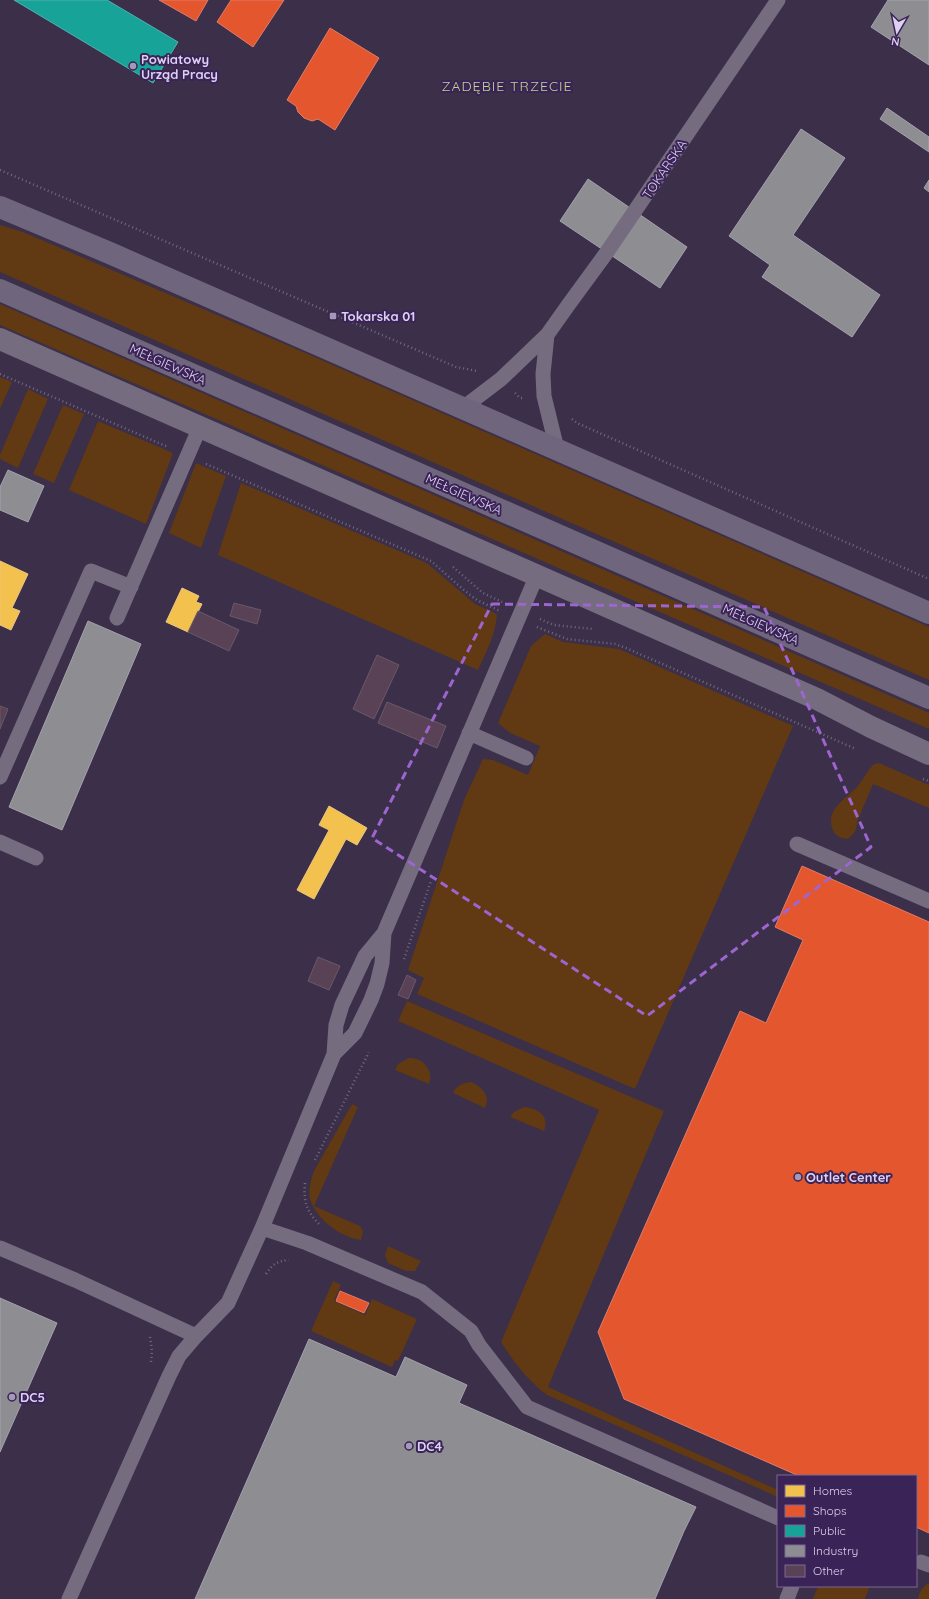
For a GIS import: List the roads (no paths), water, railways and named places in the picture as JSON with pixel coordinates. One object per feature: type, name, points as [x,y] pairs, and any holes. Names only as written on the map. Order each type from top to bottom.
[{"type":"main road","points":[[0,207],[112,254],[929,613]]},
{"type":"main road","name":"MEŁGIEWSKA","points":[[0,290],[929,698]]},
{"type":"street","points":[[0,339],[817,699],[871,727],[929,754]]},
{"type":"street","points":[[817,699],[873,717],[929,740]]},
{"type":"lane","name":"TOKARSKA","points":[[463,408],[501,379],[548,335],[608,252],[778,0]]},
{"type":"lane","name":"TOKARSKA","points":[[548,335],[543,374],[544,396],[557,449]]},
{"type":"lane","points":[[117,618],[200,427]]},
{"type":"lane","points":[[0,777],[91,571],[131,587]]},
{"type":"lane","points":[[69,1599],[178,1356],[228,1303],[262,1228],[334,1054],[336,1025],[342,1005],[365,956],[384,933],[538,575]]},
{"type":"lane","points":[[469,733],[526,758]]},
{"type":"lane","points":[[0,842],[36,858]]},
{"type":"lane","points":[[797,844],[929,901]]},
{"type":"lane","points":[[334,1054],[355,1033],[373,995],[382,963],[384,933]]},
{"type":"lane","points":[[262,1228],[306,1243],[422,1292],[470,1332],[478,1345],[527,1407],[777,1518]]},
{"type":"lane","points":[[0,1248],[75,1280],[196,1336]]},
{"type":"lane","points":[[787,1599],[792,1587]]},
{"type":"place","name":"Powiatowy Urząd Pracy","points":[[133,66]]},
{"type":"place","name":"Tokarska 01","points":[[333,316]]},
{"type":"place","name":"Outlet Center","points":[[798,1177]]},
{"type":"place","name":"DC5","points":[[12,1397]]},
{"type":"place","name":"DC4","points":[[409,1446]]},
{"type":"district","name":"ZADĘBIE TRZECIE","points":[[507,86]]}]
